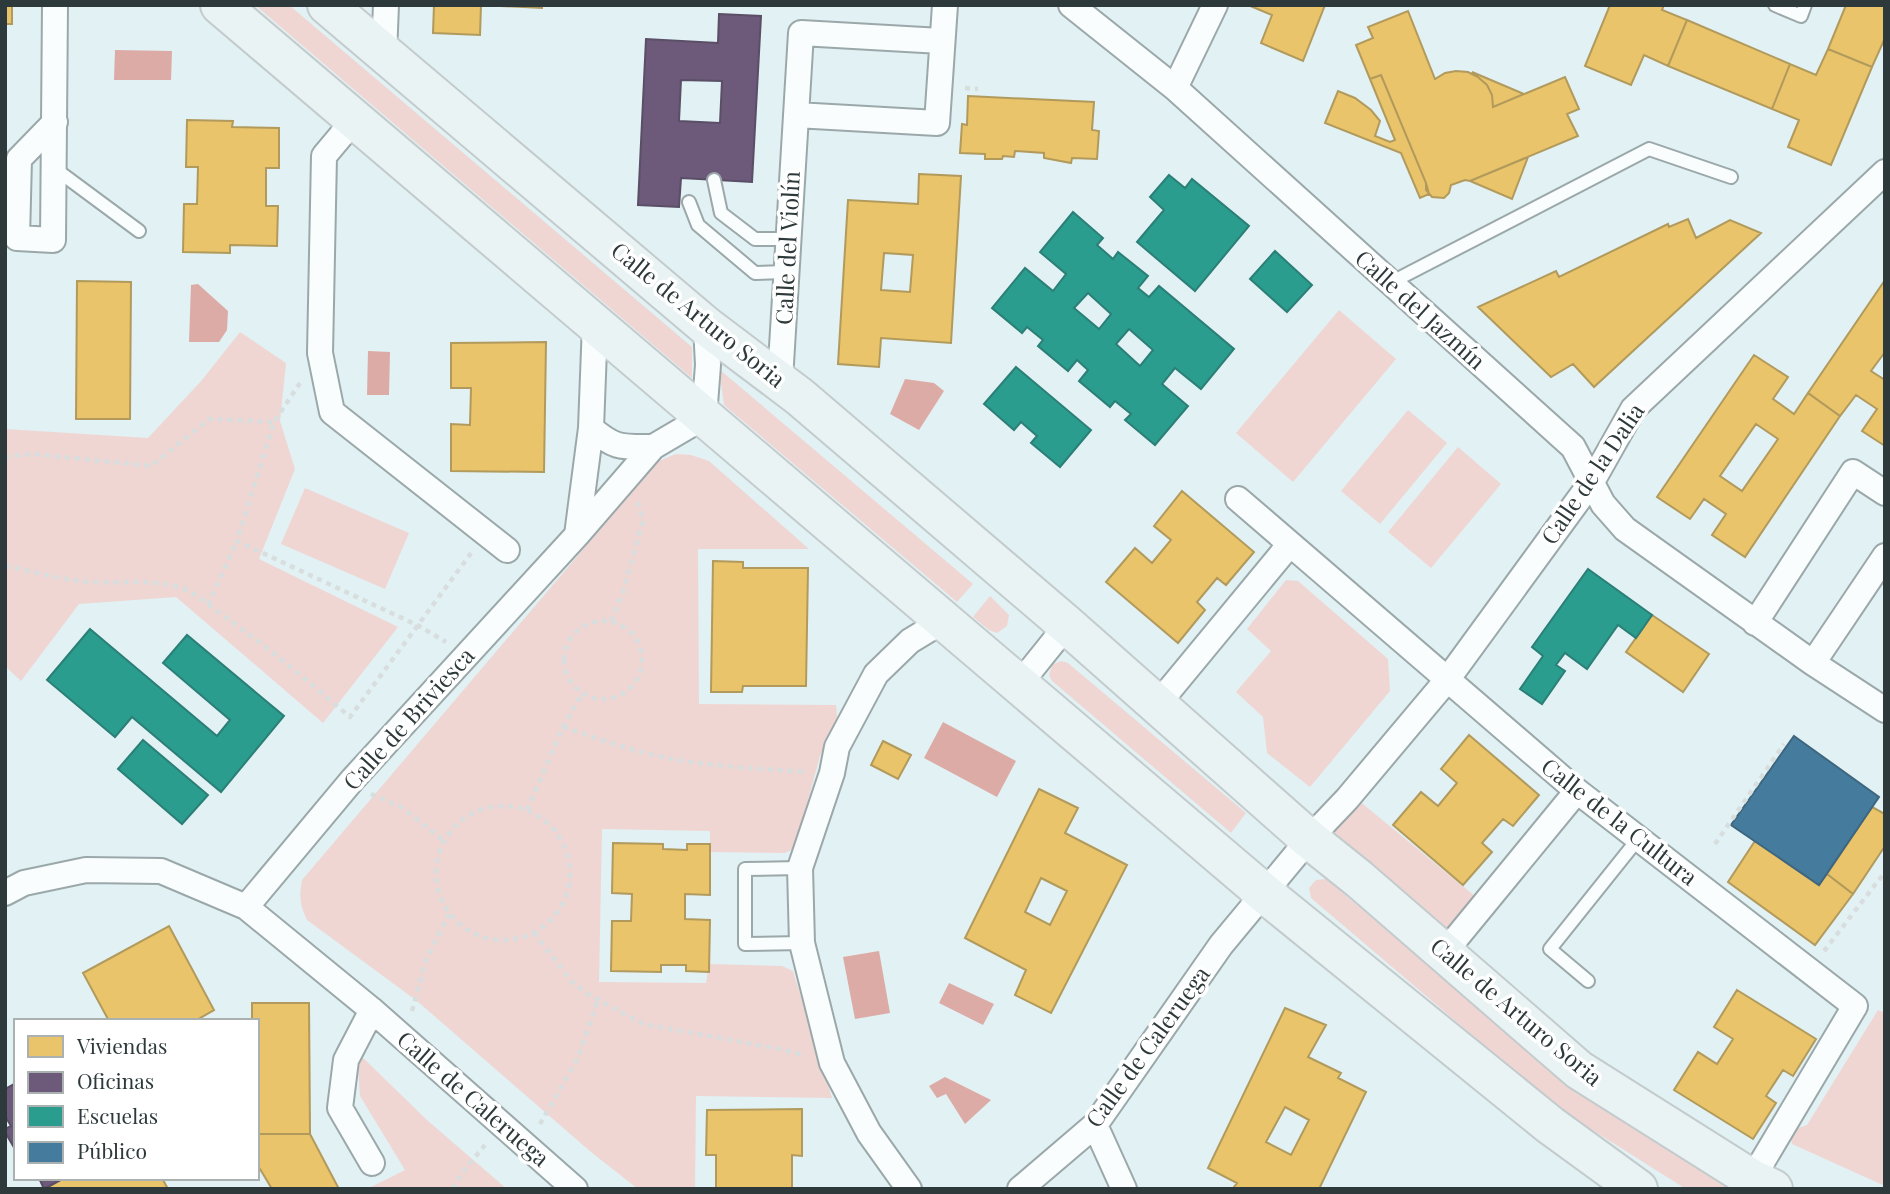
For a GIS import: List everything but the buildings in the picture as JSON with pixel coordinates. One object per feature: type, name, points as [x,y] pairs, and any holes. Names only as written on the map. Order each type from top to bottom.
[{"type":"main road","points":[[219,5],[1264,893],[1550,1125],[1635,1188]]},
{"type":"main road","name":"Calle de Arturo Soria","points":[[327,5],[706,327],[780,380],[1067,625],[1308,839],[1579,1070],[1763,1184]]},
{"type":"street","points":[[55,5],[55,122],[53,240],[17,238],[19,159],[55,122]]},
{"type":"street","points":[[384,54],[386,5]]},
{"type":"street","points":[[796,115],[937,123],[945,5]]},
{"type":"street","name":"Calle del Jazmín","points":[[1071,5],[1175,88],[1573,447],[1603,504],[1625,529],[1813,663],[1885,710]]},
{"type":"street","points":[[1175,88],[1215,5]]},
{"type":"street","name":"Calle del Violín","points":[[780,380],[801,33],[941,41]]},
{"type":"street","points":[[355,119],[324,156],[320,353],[332,412],[507,550]]},
{"type":"street","name":"Calle de la Dalia","points":[[1308,839],[1347,799],[1447,680],[1593,481],[1633,409],[1885,172]]},
{"type":"street","points":[[577,535],[591,428],[595,323]]},
{"type":"street","points":[[704,417],[708,365],[706,327]]},
{"type":"street","name":"Calle de Briviesca","points":[[246,907],[353,779],[577,535],[653,447],[704,417]]},
{"type":"street","points":[[591,428],[608,443],[628,447],[653,447]]},
{"type":"street","points":[[1755,622],[1853,472],[1885,493]]},
{"type":"street","name":"Calle de la Cultura","points":[[1238,499],[1577,791],[1855,1006],[1763,1184]]},
{"type":"street","points":[[1157,705],[1290,544]]},
{"type":"street","points":[[1813,663],[1885,556]]},
{"type":"street","points":[[909,1189],[869,1133],[832,1063],[802,943],[800,867],[832,773],[837,747],[876,674],[910,642],[943,621]]},
{"type":"street","points":[[1018,686],[1067,625]]},
{"type":"street","points":[[1444,953],[1577,791]]},
{"type":"street","points":[[1264,893],[1308,839]]},
{"type":"street","name":"Calle de Caleruega","points":[[5,893],[24,883],[86,870],[161,871],[246,907],[372,1010],[575,1189]]},
{"type":"street","name":"Calle de Caleruega","points":[[1020,1189],[1095,1125],[1221,945],[1264,893]]},
{"type":"street","points":[[372,1010],[346,1060],[340,1108],[372,1163]]},
{"type":"street","points":[[1095,1125],[1124,1189]]},
{"type":"lane","points":[[1775,5],[1801,16],[1805,5]]},
{"type":"lane","points":[[1390,283],[1649,149],[1731,177]]},
{"type":"lane","points":[[54,168],[139,231]]},
{"type":"lane","points":[[714,180],[721,213],[755,239],[789,239]]},
{"type":"lane","points":[[689,202],[698,225],[755,273],[786,272]]},
{"type":"lane","points":[[1588,981],[1550,949],[1638,839]]},
{"type":"lane","points":[[800,867],[746,869],[746,944],[802,943]]},
{"type":"path","points":[[208,605],[237,541],[274,422],[320,353]]},
{"type":"path","points":[[5,457],[32,454],[151,466],[209,419],[274,422]]},
{"type":"path","points":[[611,621],[623,592],[643,521],[636,497]]},
{"type":"path","points":[[5,566],[28,569],[56,579],[152,582],[178,586],[277,654],[350,718],[486,534]]},
{"type":"path","points":[[237,541],[419,626]]},
{"type":"path","points":[[611,621],[628,629],[640,646],[641,672],[635,684],[616,697],[602,699],[582,694],[567,676],[564,661],[569,640],[588,623],[611,621]]},
{"type":"path","points":[[527,810],[563,727],[582,694]]},
{"type":"path","points":[[563,727],[672,759],[748,769],[832,773]]},
{"type":"path","points":[[1715,844],[1784,744]]},
{"type":"path","points":[[353,779],[373,796],[401,807],[443,841]]},
{"type":"path","points":[[503,805],[527,810],[546,821],[559,836],[568,857],[570,882],[562,905],[551,920],[534,933],[514,940],[489,939],[463,928],[449,914],[438,893],[436,866],[443,841],[462,819],[480,809],[503,805]]},
{"type":"path","points":[[1809,972],[1885,872]]},
{"type":"path","points":[[405,1039],[426,960],[449,914]]},
{"type":"path","points":[[534,933],[572,982],[598,1000],[643,1024],[779,1049],[832,1063]]},
{"type":"path","points":[[528,1146],[578,1058],[598,1000]]},
{"type":"path","points":[[453,1189],[461,1174],[502,1125]]},
{"type":"shaded area","points":[[255,5],[289,5],[692,347],[692,378]]},
{"type":"shaded area","points":[[115,50],[172,51],[171,80],[114,80]]},
{"type":"shaded area","points":[[198,284],[228,311],[227,330],[219,342],[189,342],[191,285]]},
{"type":"shaded area","points":[[1339,310],[1396,359],[1293,482],[1236,433]]},
{"type":"shaded area","points":[[240,332],[286,363],[280,421],[295,469],[259,559],[398,627],[323,723],[176,597],[79,604],[21,681],[5,666],[5,429],[148,438],[202,380]]},
{"type":"shaded area","points":[[368,351],[390,352],[389,395],[367,395]]},
{"type":"shaded area","points":[[719,369],[973,584],[957,602],[724,405]]},
{"type":"shaded area","points":[[905,379],[934,383],[944,391],[919,430],[890,414]]},
{"type":"shaded area","points":[[1408,410],[1447,443],[1380,524],[1341,491]]},
{"type":"shaded area","points":[[1458,447],[1501,484],[1431,568],[1388,532]]},
{"type":"shaded area","points":[[676,454],[691,455],[709,461],[809,549],[698,549],[699,704],[836,705],[837,717],[820,756],[797,840],[793,849],[785,853],[710,852],[710,831],[602,829],[599,982],[706,983],[709,964],[782,966],[793,971],[832,1098],[696,1096],[695,1189],[638,1189],[591,1152],[417,1001],[307,920],[301,891],[302,880],[631,493],[659,461]]},
{"type":"shaded area","points":[[305,488],[409,533],[385,589],[281,544]]},
{"type":"shaded area","points":[[1286,580],[1298,581],[1388,659],[1390,691],[1310,787],[1267,753],[1263,717],[1236,692],[1271,651],[1247,629]]},
{"type":"shaded area","points":[[990,596],[1009,615],[1007,626],[997,633],[973,617]]},
{"type":"shaded area","points":[[1061,661],[1068,663],[1246,813],[1231,833],[1052,681],[1049,675],[1052,665]]},
{"type":"shaded area","points":[[943,722],[1016,761],[997,797],[924,758]]},
{"type":"shaded area","points":[[1358,800],[1476,897],[1445,937],[1325,838]]},
{"type":"shaded area","points":[[1326,879],[1573,1087],[1737,1189],[1686,1189],[1559,1109],[1311,898],[1309,888],[1316,880]]},
{"type":"shaded area","points":[[879,951],[890,1013],[855,1019],[843,957]]},
{"type":"shaded area","points":[[949,983],[994,1004],[983,1025],[939,1003]]},
{"type":"shaded area","points":[[1878,1010],[1885,1013],[1885,1186],[1792,1144],[1790,1131],[1807,1125]]},
{"type":"shaded area","points":[[357,1052],[428,1121],[507,1189],[367,1189],[405,1170],[360,1096]]},
{"type":"shaded area","points":[[945,1077],[991,1100],[965,1124],[946,1094],[937,1098],[929,1086]]}]
